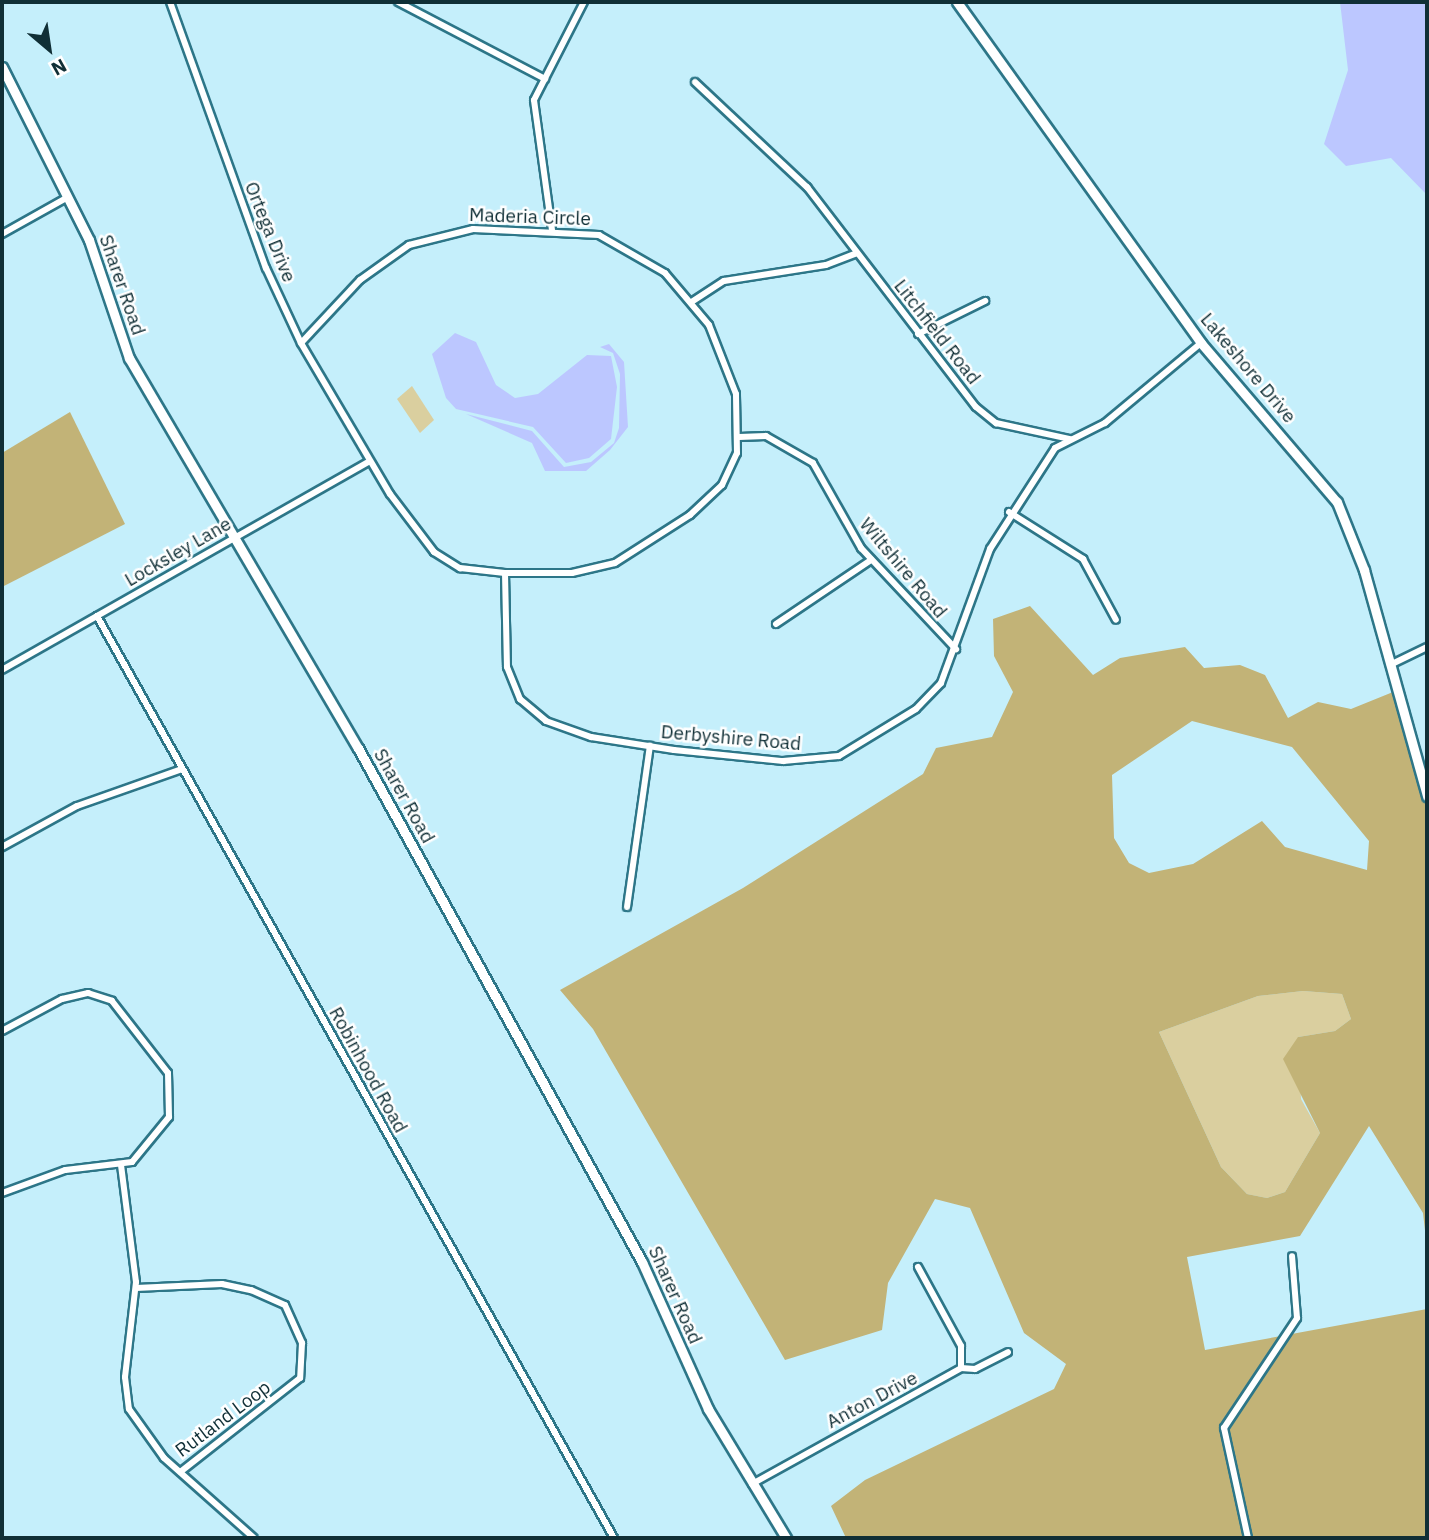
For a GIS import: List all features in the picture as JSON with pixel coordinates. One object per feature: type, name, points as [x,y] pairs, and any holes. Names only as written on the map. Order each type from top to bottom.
[{"type":"street","name":"Ortega Drive","points":[[170,2],[262,258],[301,344],[369,461]]},
{"type":"street","points":[[398,2],[545,79]]},
{"type":"street","points":[[552,230],[532,111],[584,2]]},
{"type":"street","name":"Lakeshore Drive","points":[[957,2],[1201,343],[1337,502],[1390,665],[1427,796]]},
{"type":"street","name":"Sharer Road","points":[[2,67],[68,197],[129,358],[236,538],[642,1262],[703,1399],[786,1538]]},
{"type":"street","name":"Litchfield Road","points":[[695,82],[807,187],[918,334],[990,420],[1072,439]]},
{"type":"street","points":[[2,234],[68,197]]},
{"type":"street","name":"Maderia Circle","points":[[301,344],[368,273],[408,245],[472,229],[552,230],[624,245],[693,302],[726,360],[739,437],[722,485],[635,554],[581,572],[505,573],[460,568],[434,552],[369,461]]},
{"type":"street","points":[[693,302],[731,278],[825,265],[857,253]]},
{"type":"street","points":[[918,334],[985,300]]},
{"type":"street","points":[[1072,439],[1105,423],[1201,343]]},
{"type":"street","name":"Wiltshire Road","points":[[739,437],[766,436],[813,463],[871,560],[956,649]]},
{"type":"street","name":"Derbyshire Road","points":[[505,573],[504,654],[520,699],[557,726],[650,746],[783,761],[839,756],[933,695],[956,649],[980,573],[1009,512],[1055,449],[1072,439]]},
{"type":"street","name":"Locksley Lane","points":[[2,670],[369,461]]},
{"type":"street","points":[[1009,512],[1083,559],[1116,620]]},
{"type":"street","points":[[776,624],[871,560]]},
{"type":"street","name":"Robinhood Road","points":[[97,616],[614,1538]]},
{"type":"street","points":[[1390,665],[1427,647]]},
{"type":"street","points":[[627,907],[650,746]]},
{"type":"street","points":[[2,847],[76,806],[182,769]]},
{"type":"street","points":[[2,1031],[62,999],[88,993],[122,1010],[168,1073],[169,1117],[146,1151],[121,1165],[65,1170],[2,1193]]},
{"type":"street","points":[[121,1165],[136,1288],[126,1401],[180,1472],[254,1538]]},
{"type":"street","points":[[1248,1538],[1224,1428],[1297,1318],[1292,1256]]},
{"type":"street","points":[[918,1267],[961,1346],[961,1368]]},
{"type":"street","name":"Rutland Loop","points":[[136,1288],[206,1284],[251,1290],[285,1305],[302,1343],[300,1378],[180,1472]]},
{"type":"street","name":"Anton Drive","points":[[752,1484],[961,1368],[975,1369],[1008,1352]]},
{"type":"shaded area","points":[[412,386],[434,420],[420,433],[397,399]]},
{"type":"shaded area","points":[[70,412],[125,524],[2,587],[2,453]]},
{"type":"shaded area","points":[[1030,606],[1093,675],[1120,658],[1185,647],[1204,668],[1240,665],[1265,675],[1288,718],[1318,702],[1351,709],[1393,692],[1427,809],[1427,1248],[1423,1213],[1369,1126],[1300,1236],[1187,1257],[1205,1350],[1427,1309],[1427,1538],[846,1538],[831,1506],[865,1480],[1054,1389],[1066,1364],[1024,1333],[970,1208],[935,1199],[888,1283],[882,1330],[785,1360],[593,1029],[560,990],[743,888],[923,774],[936,748],[992,737],[1013,692],[994,656],[993,619]],"holes":[[[1192,721],[1292,747],[1369,841],[1367,870],[1285,847],[1262,821],[1193,864],[1149,873],[1129,863],[1114,838],[1112,775]],[[1303,991],[1342,994],[1351,1019],[1335,1031],[1298,1037],[1283,1059],[1320,1133],[1285,1192],[1267,1198],[1247,1194],[1221,1167],[1159,1032],[1258,996]]]},
{"type":"shaded area","points":[[1303,991],[1342,994],[1351,1019],[1335,1031],[1298,1037],[1301,1099],[1320,1133],[1285,1192],[1267,1198],[1247,1194],[1221,1167],[1159,1032],[1258,996]]},
{"type":"water","points":[[1340,2],[1427,2],[1427,195],[1391,158],[1346,166],[1324,144],[1348,70]]},
{"type":"water","points":[[455,333],[476,342],[496,385],[515,398],[538,394],[587,355],[611,356],[617,387],[611,439],[589,458],[566,463],[533,427],[456,409],[446,398],[432,354]]},
{"type":"water","points":[[609,344],[624,362],[628,427],[610,450],[586,471],[545,471],[532,443],[466,414],[532,431],[564,467],[591,462],[614,443],[619,428],[620,374],[613,353],[600,347]]}]
